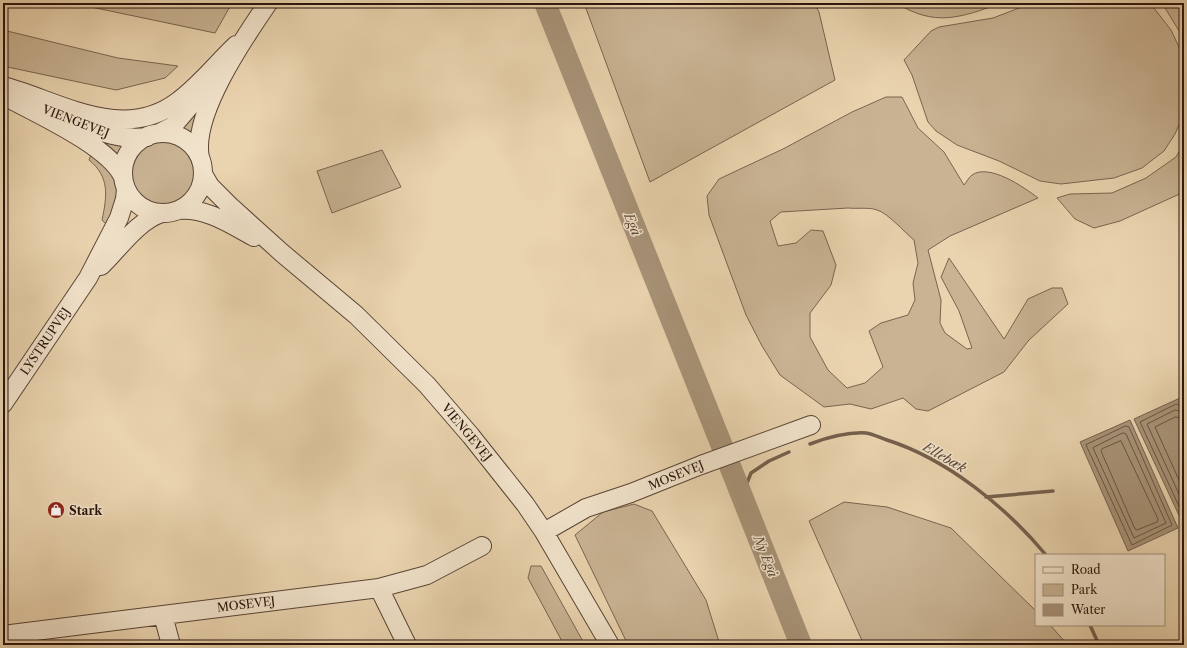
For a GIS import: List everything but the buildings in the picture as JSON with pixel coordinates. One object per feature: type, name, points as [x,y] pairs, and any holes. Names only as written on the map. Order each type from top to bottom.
[{"type":"street","points":[[236,46],[191,107],[170,128],[140,141],[130,152],[125,163],[125,183],[131,198],[149,211],[162,213],[179,210],[190,203],[197,195],[201,187],[202,166],[199,142],[205,116],[220,84],[249,32],[268,3]]},
{"type":"street","points":[[4,93],[102,118],[124,120],[142,118],[175,104],[249,32]]},
{"type":"street","name":"VIENGEVEJ","points":[[4,93],[106,134],[128,138],[153,135]]},
{"type":"street","name":"VIENGEVEJ","points":[[4,93],[82,139],[116,165],[125,183]]},
{"type":"street","points":[[153,135],[174,134],[186,140],[197,151],[202,166]]},
{"type":"street","name":"VIENGEVEJ","points":[[202,166],[207,183],[282,253],[356,314],[427,385],[476,442],[525,504],[544,532],[610,645]]},
{"type":"street","name":"LYSTRUPVEJ","points":[[3,404],[88,278],[119,218],[125,199],[125,183]]},
{"type":"street","name":"VIENGEVEJ","points":[[179,210],[197,211],[209,214],[282,253]]},
{"type":"street","name":"LYSTRUPVEJ","points":[[88,278],[136,231],[152,217],[162,213]]},
{"type":"street","name":"MOSEVEJ","points":[[544,532],[586,508],[631,493],[811,425]]},
{"type":"street","name":"MOSEVEJ","points":[[3,635],[380,588],[427,574],[482,546]]},
{"type":"street","points":[[380,588],[407,645]]},
{"type":"street","points":[[163,615],[171,645]]},
{"type":"green space","points":[[72,3],[232,3],[215,33]]},
{"type":"green space","points":[[584,3],[814,3],[819,12],[835,80],[650,182]]},
{"type":"green space","points":[[896,3],[1001,3],[960,16],[936,18],[910,11]]},
{"type":"green space","points":[[1032,3],[1150,3],[1171,30],[1184,58],[1184,113],[1175,134],[1164,151],[1142,168],[1114,178],[1061,184],[1040,181],[999,161],[957,145],[936,131],[928,122],[912,75],[904,60],[931,31],[939,27],[993,18]]},
{"type":"green space","points":[[1162,3],[1184,3],[1184,39]]},
{"type":"green space","points":[[3,30],[118,58],[178,66],[165,78],[116,90],[3,66]]},
{"type":"green space","points":[[886,97],[902,97],[918,128],[944,152],[964,185],[972,175],[979,172],[988,172],[1006,178],[1038,198],[950,236],[928,250],[941,300],[940,323],[945,333],[967,349],[972,348],[959,311],[941,277],[949,258],[1004,339],[1028,299],[1052,288],[1062,288],[1068,304],[1029,340],[1004,372],[928,411],[916,409],[903,398],[871,409],[850,404],[824,407],[780,375],[762,346],[746,315],[709,215],[707,196],[719,179],[783,149],[852,112]],"holes":[[[848,208],[874,209],[891,219],[914,240],[918,263],[913,283],[915,300],[908,315],[881,323],[869,331],[883,367],[865,383],[847,388],[828,370],[810,337],[810,313],[831,285],[836,265],[823,231],[811,230],[796,243],[778,246],[770,221],[781,212]]]},
{"type":"green space","points":[[205,103],[191,135],[178,129]]},
{"type":"green space","points":[[99,137],[124,146],[119,159],[97,141]]},
{"type":"green space","points":[[163,139],[176,142],[187,149],[194,160],[197,173],[194,186],[187,197],[176,204],[163,207],[150,204],[139,197],[132,186],[129,173],[132,160],[139,149],[150,142]]},
{"type":"green space","points":[[1184,143],[1184,192],[1120,221],[1094,228],[1075,219],[1057,198],[1070,194],[1112,193],[1146,178],[1176,157]]},
{"type":"green space","points":[[382,150],[401,187],[332,213],[317,171]]},
{"type":"green space","points":[[92,152],[117,178],[118,192],[109,227],[102,220],[106,195],[104,180],[96,166],[89,160]]},
{"type":"green space","points":[[844,502],[887,507],[951,528],[1035,610],[1035,626],[1051,626],[1068,645],[864,645],[809,521]]},
{"type":"green space","points":[[634,504],[652,511],[706,600],[720,645],[628,645],[575,535],[603,512]]},
{"type":"green space","points":[[531,566],[541,566],[585,645],[564,645],[528,578]]},
{"type":"water","points":[[1180,398],[1184,407],[1184,526],[1134,419]]},
{"type":"water","points":[[1130,420],[1178,528],[1128,551],[1080,442]]},
{"type":"waterway","name":"Egå","points":[[545,3],[722,446]]},
{"type":"waterway","name":"Ellebæk","points":[[810,444],[852,433],[866,433],[909,448],[932,459],[974,487],[1013,519],[1045,554]]},
{"type":"waterway","points":[[742,495],[751,473],[769,461],[789,452]]},
{"type":"waterway","name":"Ny Egå","points":[[730,466],[801,645]]},
{"type":"waterway","points":[[986,497],[1053,491]]},
{"type":"waterway","name":"Ellebæk","points":[[1090,626],[1099,645]]},
{"type":"place","name":"Stark","points":[[56,510]]}]
